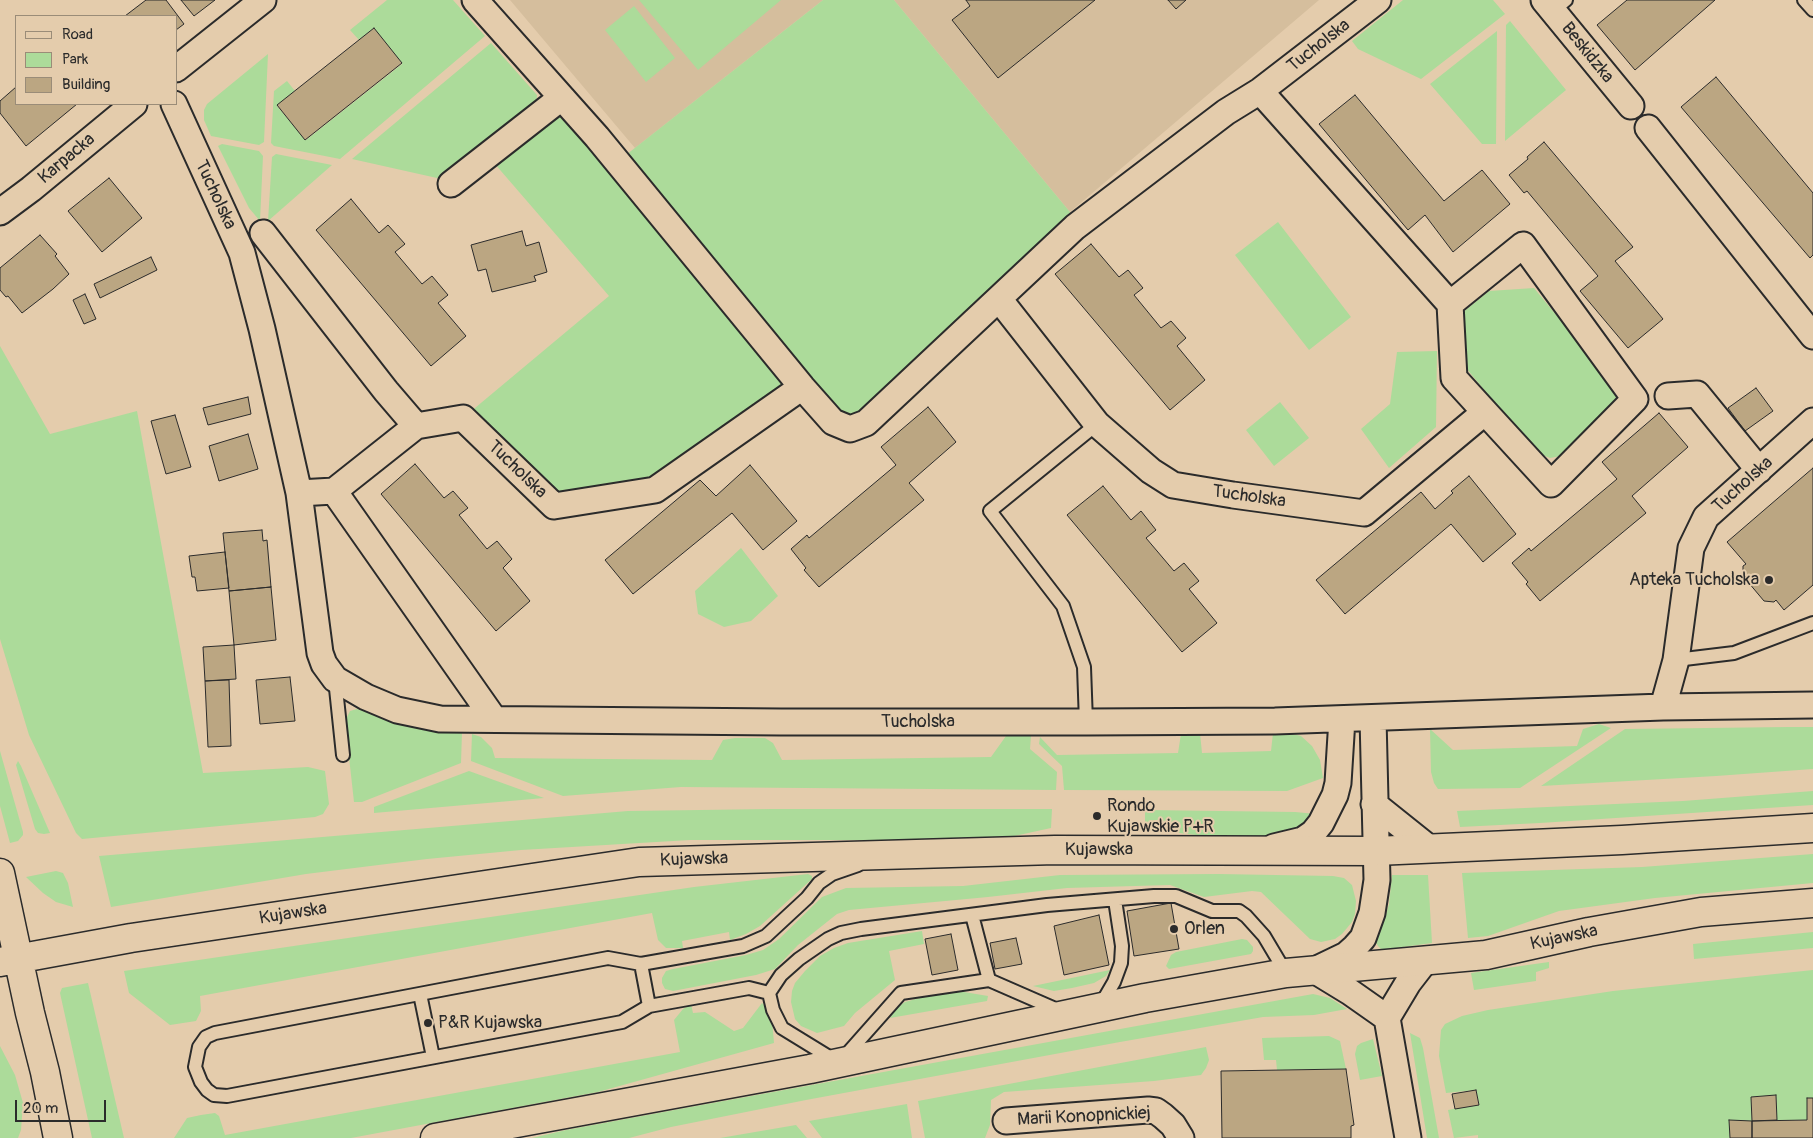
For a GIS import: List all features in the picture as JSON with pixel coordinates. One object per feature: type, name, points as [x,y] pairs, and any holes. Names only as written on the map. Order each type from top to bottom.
[{"type":"main road","name":"Kujawska","points":[[10,960],[131,938],[639,862],[1055,850],[1376,851],[1622,840],[1813,828]]},
{"type":"main road","points":[[0,874],[10,960],[58,1138]]},
{"type":"main road","name":"Kujawska","points":[[435,1138],[840,1063],[1068,1014],[1286,972],[1486,955],[1590,932],[1701,912],[1813,903]]},
{"type":"street","points":[[178,67],[263,0]]},
{"type":"street","name":"Tucholska","points":[[474,0],[597,137],[802,387],[833,422],[850,429],[866,423],[1076,227],[1226,112],[1260,91],[1378,0]]},
{"type":"street","name":"Beskidzka","points":[[1554,4],[1630,106]]},
{"type":"street","points":[[1260,91],[1450,304],[1454,378],[1551,484],[1635,399],[1524,245],[1450,304]]},
{"type":"street","points":[[451,184],[561,98]]},
{"type":"street","name":"Karpacka","points":[[0,212],[31,189],[133,105]]},
{"type":"street","name":"Tucholska","points":[[174,105],[242,253],[262,329],[299,493],[320,653],[324,664],[335,679],[366,697],[397,710],[440,718],[494,719],[781,722],[1086,722],[1262,721],[1663,707],[1813,706]]},
{"type":"street","points":[[1648,128],[1813,336]]},
{"type":"street","name":"Tucholska","points":[[263,233],[386,391],[416,426]]},
{"type":"street","name":"Tucholska","points":[[999,299],[1097,424],[1150,471],[1173,485],[1364,513],[1485,412]]},
{"type":"street","name":"Tucholska","points":[[334,492],[416,426],[463,418],[554,506],[655,490],[802,387]]},
{"type":"street","points":[[1668,396],[1697,394],[1759,470]]},
{"type":"street","name":"Tucholska","points":[[1663,707],[1676,660],[1691,548],[1706,517],[1813,421]]},
{"type":"street","points":[[299,493],[334,492],[494,719]]},
{"type":"street","points":[[1373,718],[1376,851]]},
{"type":"street","points":[[1253,851],[1303,840],[1313,833],[1321,823],[1336,794],[1342,719]]},
{"type":"street","points":[[1374,804],[1429,848]]},
{"type":"street","name":"Kujawska","points":[[1314,970],[1346,955],[1363,938],[1372,913],[1377,880],[1376,851]]},
{"type":"street","points":[[1408,1138],[1387,1018],[1408,983],[1425,961]]},
{"type":"street","points":[[1314,970],[1387,1018]]},
{"type":"street","name":"Marii Konopnickiej","points":[[1006,1120],[1148,1110],[1163,1116],[1173,1125],[1181,1138]]},
{"type":"lane","points":[[1804,0],[1813,10]]},
{"type":"lane","points":[[1086,722],[1084,668],[1063,606],[990,511],[1097,424]]},
{"type":"lane","points":[[1676,660],[1734,653],[1813,622]]},
{"type":"lane","points":[[335,679],[343,755]]},
{"type":"lane","points":[[769,993],[748,988],[649,1006],[622,1022],[221,1096],[207,1090],[201,1082],[195,1067],[198,1047],[206,1037],[215,1033],[608,958],[641,964],[743,946],[766,936],[807,898],[819,883],[832,874],[850,867],[899,854]]},
{"type":"lane","points":[[1068,1014],[989,980],[901,993],[840,1063],[782,1028],[773,1010],[769,993],[781,975],[799,959],[828,939],[841,933],[1047,905],[1154,896],[1176,896],[1212,911],[1239,911],[1264,936],[1286,972]]},
{"type":"lane","points":[[1098,1008],[1114,982],[1121,964],[1122,946],[1115,900]]},
{"type":"lane","points":[[972,915],[989,980]]},
{"type":"lane","points":[[641,964],[649,1006]]},
{"type":"lane","points":[[420,994],[434,1057]]},
{"type":"shaded area","points":[[510,0],[823,0],[635,148]]},
{"type":"shaded area","points":[[894,0],[1319,0],[1070,212]]},
{"type":"green space","points":[[387,0],[453,0],[485,36],[340,159],[274,146],[271,143],[274,91],[287,81],[295,91],[277,106],[306,140],[402,64],[374,29],[359,40],[350,30]]},
{"type":"green space","points":[[639,0],[781,0],[698,70]]},
{"type":"green space","points":[[823,0],[894,0],[1070,212],[1075,227],[850,429],[802,388],[655,490],[554,506],[463,418],[609,296],[488,156],[561,98],[617,162]]},
{"type":"green space","points":[[1403,0],[1493,0],[1505,14],[1421,79],[1358,49],[1352,41]]},
{"type":"green space","points":[[634,6],[675,58],[646,82],[605,30]]},
{"type":"green space","points":[[1510,21],[1566,90],[1505,141],[1506,25]]},
{"type":"green space","points":[[1497,31],[1496,144],[1482,144],[1430,84]]},
{"type":"green space","points":[[491,43],[537,95],[536,107],[445,176],[437,178],[352,159]]},
{"type":"green space","points":[[268,54],[264,142],[259,145],[211,136],[204,120],[204,110],[207,104]]},
{"type":"green space","points":[[222,144],[259,151],[263,156],[260,221],[249,208],[218,146]]},
{"type":"green space","points":[[276,154],[332,165],[268,221],[272,157]]},
{"type":"green space","points":[[1278,222],[1351,317],[1309,350],[1235,255]]},
{"type":"green space","points":[[1534,288],[1618,390],[1619,408],[1566,455],[1550,458],[1535,452],[1466,368],[1462,313],[1489,291]]},
{"type":"green space","points":[[0,346],[50,434],[137,411],[203,773],[308,767],[325,771],[329,804],[323,814],[315,817],[82,839],[76,833],[29,735],[0,639]]},
{"type":"green space","points":[[1437,351],[1436,427],[1389,468],[1361,429],[1390,404],[1397,352]]},
{"type":"green space","points":[[1280,402],[1309,438],[1274,466],[1246,430]]},
{"type":"green space","points":[[741,548],[778,596],[751,621],[724,627],[698,614],[695,591]]},
{"type":"green space","points":[[357,709],[462,732],[461,763],[362,802],[354,802],[345,721],[350,711]]},
{"type":"green space","points":[[1599,724],[1611,728],[1520,788],[1438,789],[1434,783],[1431,772],[1430,729],[1453,750],[1577,746],[1583,729]]},
{"type":"green space","points":[[1813,727],[1813,769],[1541,786],[1625,729]]},
{"type":"green space","points":[[1285,732],[1301,736],[1312,746],[1320,760],[1323,778],[1287,791],[1064,790],[1062,766],[1039,744],[1040,737],[1057,755],[1178,753],[1181,734],[1200,733],[1202,753],[1271,751],[1273,733]]},
{"type":"green space","points":[[472,734],[481,737],[492,748],[495,758],[712,760],[723,740],[735,738],[765,738],[773,743],[782,760],[991,757],[1006,736],[1031,736],[1030,749],[1057,772],[1056,790],[681,787],[563,796],[471,761]]},
{"type":"green space","points":[[0,751],[23,832],[18,841],[10,843],[0,806]]},
{"type":"green space","points":[[18,761],[50,833],[38,833],[35,829],[16,765]]},
{"type":"green space","points":[[469,771],[544,798],[374,813],[374,807]]},
{"type":"green space","points":[[1813,791],[1813,805],[1540,823],[1460,827],[1457,811],[1683,801]]},
{"type":"green space","points":[[1052,809],[1051,828],[996,840],[690,840],[521,850],[306,874],[111,907],[99,856],[628,811]]},
{"type":"green space","points":[[1145,810],[1295,812],[1316,814],[1291,837],[1239,840],[1145,829]]},
{"type":"green space","points":[[1813,854],[1813,883],[1655,898],[1559,911],[1488,936],[1468,938],[1462,873],[1642,867]]},
{"type":"green space","points":[[56,871],[63,873],[68,883],[73,907],[56,902],[26,877]]},
{"type":"green space","points":[[808,874],[812,876],[812,879],[760,926],[730,940],[729,932],[682,941],[683,948],[666,948],[658,940],[652,913],[200,996],[201,1011],[196,1021],[170,1025],[129,993],[124,971],[694,887]]},
{"type":"green space","points":[[1218,874],[1333,876],[1344,878],[1352,885],[1356,901],[1355,914],[1352,922],[1342,934],[1335,939],[1321,942],[1310,939],[1261,892],[1252,891],[1204,897],[1170,885],[1067,888],[849,910],[837,914],[798,945],[775,969],[756,975],[673,991],[665,989],[662,983],[662,978],[666,971],[763,950],[779,939],[822,897],[846,888],[963,886],[1060,875]]},
{"type":"green space","points":[[1392,875],[1428,875],[1432,943],[1381,949],[1375,941],[1389,904]]},
{"type":"green space","points":[[922,931],[924,944],[889,951],[895,980],[855,1013],[844,1026],[817,1033],[801,1026],[795,1019],[791,1002],[795,983],[820,956],[848,943]]},
{"type":"green space","points":[[1813,932],[1813,948],[1694,959],[1693,944]]},
{"type":"green space","points":[[1242,939],[1247,940],[1253,947],[1251,954],[1169,969],[1166,966],[1171,955],[1176,952]]},
{"type":"green space","points":[[1549,962],[1549,968],[1536,972],[1536,981],[1474,990],[1471,973]]},
{"type":"green space","points":[[1110,970],[1106,976],[1094,983],[1072,988],[1054,991],[1033,986]]},
{"type":"green space","points":[[1813,970],[1813,1098],[1807,1098],[1807,1120],[1777,1120],[1776,1096],[1751,1097],[1752,1121],[1729,1121],[1730,1138],[1478,1138],[1478,1135],[1454,1138],[1448,1110],[1479,1104],[1476,1090],[1446,1093],[1439,1056],[1441,1030],[1445,1024],[1462,1016],[1488,1010],[1613,991]]},
{"type":"green space","points":[[88,983],[124,1138],[92,1138],[60,993],[62,988]]},
{"type":"green space","points":[[958,991],[988,996],[987,1001],[890,1018],[896,1008],[905,1002],[930,995]]},
{"type":"green space","points":[[1313,994],[1330,998],[1347,1009],[1314,1015],[1263,1017],[1120,1042],[806,1100],[671,1127],[629,1138],[532,1138],[696,1106]]},
{"type":"green space","points":[[762,1003],[767,1008],[772,1020],[774,1043],[598,1092],[351,1138],[174,1138],[187,1118],[201,1115],[215,1113],[219,1116],[225,1135],[680,1052],[674,1020],[683,1009],[691,1004],[693,1013],[705,1012],[734,1031],[743,1028]]},
{"type":"green space","points":[[1410,1033],[1420,1038],[1423,1048],[1439,1138],[1427,1138]]},
{"type":"green space","points":[[1329,1036],[1340,1041],[1346,1069],[1277,1070],[1276,1060],[1264,1060],[1262,1038]]},
{"type":"green space","points":[[1373,1039],[1382,1076],[1360,1080],[1355,1054],[1357,1046]]},
{"type":"green space","points":[[0,1046],[15,1075],[23,1103],[21,1130],[18,1138],[0,1138]]},
{"type":"green space","points":[[1206,1047],[1209,1060],[1201,1075],[1154,1081],[1004,1092],[991,1100],[990,1125],[985,1138],[925,1138],[918,1101]]},
{"type":"green space","points":[[907,1104],[912,1138],[822,1138],[809,1121]]},
{"type":"green space","points":[[796,1125],[807,1138],[720,1138]]},
{"type":"building","points":[[146,0],[166,0],[177,15],[126,15]]},
{"type":"building","points":[[181,0],[215,0],[194,16]]},
{"type":"building","points":[[966,0],[1095,0],[998,78],[952,20],[970,6]]},
{"type":"building","points":[[1168,0],[1186,0],[1176,9]]},
{"type":"building","points":[[1627,0],[1715,0],[1635,70],[1597,25]]},
{"type":"building","points":[[178,16],[184,24],[178,28]]},
{"type":"building","points":[[374,28],[402,63],[305,140],[277,105]]},
{"type":"building","points":[[1716,77],[1813,193],[1813,255],[1810,258],[1681,107]]},
{"type":"building","points":[[15,88],[15,105],[76,105],[26,146],[0,113],[0,101]]},
{"type":"building","points":[[1355,95],[1444,201],[1482,170],[1510,204],[1453,252],[1425,215],[1408,230],[1319,124]]},
{"type":"building","points":[[1544,142],[1633,247],[1615,261],[1663,319],[1628,348],[1580,291],[1598,276],[1527,191],[1524,193],[1509,175]]},
{"type":"building","points":[[109,178],[142,218],[102,252],[68,211]]},
{"type":"building","points":[[351,199],[379,233],[388,225],[405,244],[395,252],[422,284],[432,276],[448,295],[438,303],[466,336],[431,366],[316,230]]},
{"type":"building","points":[[522,231],[526,246],[539,242],[547,272],[534,276],[536,281],[492,292],[486,269],[478,271],[471,245]]},
{"type":"building","points":[[40,235],[57,254],[55,256],[69,274],[22,313],[8,296],[6,297],[0,290],[0,268]]},
{"type":"building","points":[[1091,244],[1119,277],[1128,270],[1143,288],[1134,295],[1161,328],[1171,321],[1186,338],[1177,346],[1205,380],[1170,410],[1055,274]]},
{"type":"building","points":[[151,257],[157,270],[100,298],[94,284]]},
{"type":"building","points":[[85,294],[96,319],[84,324],[73,300]]},
{"type":"building","points":[[1756,388],[1773,411],[1745,431],[1728,408]]},
{"type":"building","points":[[248,397],[251,414],[208,425],[203,408]]},
{"type":"building","points":[[928,407],[956,442],[909,483],[924,500],[819,587],[804,570],[806,568],[791,549],[807,535],[809,538],[896,465],[881,447]]},
{"type":"building","points":[[1659,413],[1688,447],[1632,496],[1646,513],[1540,601],[1526,584],[1528,582],[1512,563],[1529,548],[1531,551],[1617,479],[1602,462]]},
{"type":"building","points":[[175,415],[191,467],[166,474],[151,421]]},
{"type":"building","points":[[248,434],[258,469],[219,481],[209,446]]},
{"type":"building","points":[[415,464],[444,498],[453,491],[468,508],[459,515],[487,549],[497,541],[512,559],[503,568],[530,601],[496,631],[381,494]]},
{"type":"building","points":[[750,465],[797,521],[763,550],[732,513],[633,594],[605,560],[700,480],[716,496]]},
{"type":"building","points":[[1813,468],[1813,585],[1784,610],[1776,600],[1774,602],[1764,601],[1743,576],[1743,566],[1746,564],[1727,542]]},
{"type":"building","points":[[1469,476],[1516,534],[1483,562],[1451,524],[1345,614],[1316,580],[1421,492],[1435,509],[1453,493],[1451,491]]},
{"type":"building","points":[[1103,486],[1131,520],[1141,511],[1156,530],[1146,538],[1174,571],[1184,563],[1199,581],[1189,589],[1217,623],[1182,652],[1067,515]]},
{"type":"building","points":[[262,530],[263,541],[267,540],[271,587],[229,591],[223,533]]},
{"type":"building","points":[[225,552],[229,588],[197,591],[195,577],[192,577],[189,556]]},
{"type":"building","points":[[271,587],[276,640],[234,645],[229,591]]},
{"type":"building","points":[[234,645],[236,679],[205,681],[203,647]]},
{"type":"building","points":[[290,677],[295,721],[260,724],[256,680]]},
{"type":"building","points":[[229,680],[231,746],[208,747],[205,681]]},
{"type":"building","points":[[1171,903],[1179,949],[1134,956],[1127,911]]},
{"type":"building","points":[[1099,915],[1109,965],[1064,975],[1054,926]]},
{"type":"building","points":[[951,934],[958,970],[932,975],[925,939]]},
{"type":"building","points":[[1016,938],[1022,964],[995,969],[990,943]]},
{"type":"building","points":[[1346,1069],[1354,1125],[1351,1126],[1351,1138],[1222,1138],[1221,1071]]},
{"type":"building","points":[[1476,1090],[1479,1105],[1455,1109],[1452,1094]]},
{"type":"building","points":[[1776,1095],[1777,1120],[1752,1121],[1751,1097]]},
{"type":"building","points":[[1807,1098],[1813,1098],[1813,1138],[1752,1138],[1752,1121],[1807,1120]]},
{"type":"building","points":[[1729,1120],[1752,1121],[1752,1138],[1730,1138]]},
{"type":"place","name":"Apteka Tucholska","points":[[1769,580]]},
{"type":"place","name":"Rondo Kujawskie P+R","points":[[1097,816]]},
{"type":"place","name":"Orlen","points":[[1174,929]]},
{"type":"place","name":"P&R Kujawska","points":[[428,1023]]}]
